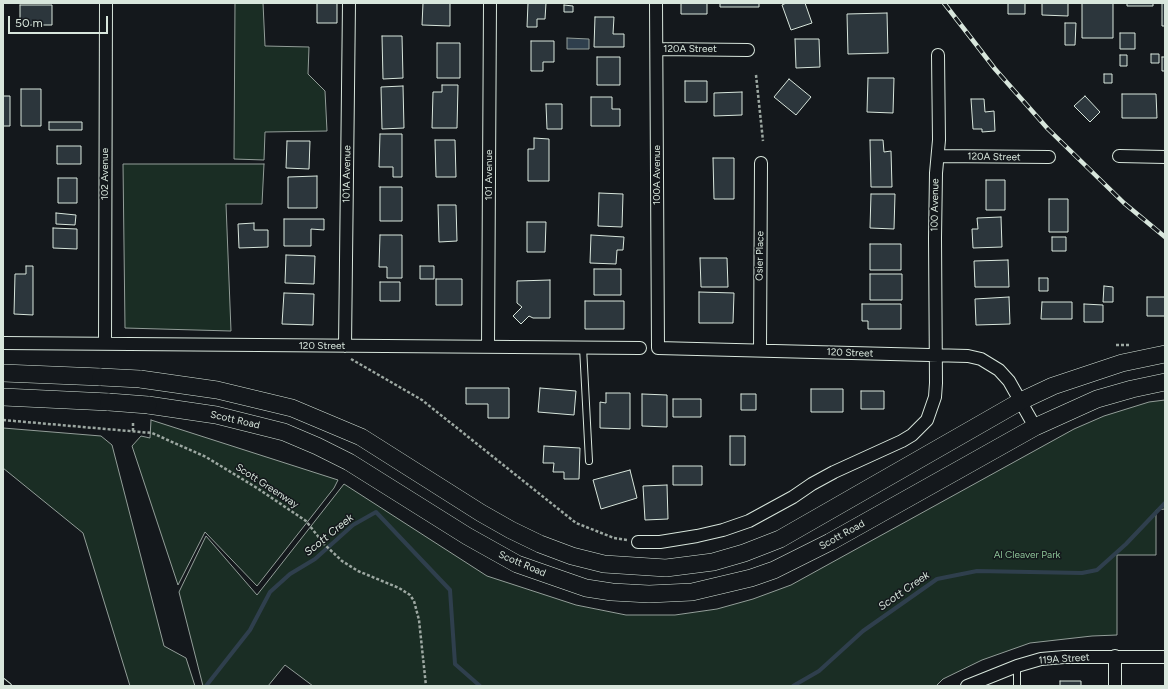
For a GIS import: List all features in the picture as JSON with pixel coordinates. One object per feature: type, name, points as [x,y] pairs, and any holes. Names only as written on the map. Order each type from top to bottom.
[{"type":"main road","points":[[3,373],[140,379],[217,390],[292,408],[361,437],[481,513],[540,544],[572,556],[604,564],[666,568],[713,562],[744,553],[780,539],[1021,401],[1053,386],[1087,373],[1122,363],[1165,354]]},
{"type":"main road","points":[[1035,426],[1097,398],[1132,388],[1165,382]]},
{"type":"main road","name":"Scott Road","points":[[3,397],[148,405],[216,415],[284,432],[349,462],[467,536],[517,564],[586,588],[612,592],[649,594],[692,592],[751,578],[774,570],[830,542],[1035,426]]},
{"type":"street","name":"102 Avenue","points":[[105,344],[106,3]]},
{"type":"street","name":"101A Avenue","points":[[345,352],[349,3]]},
{"type":"street","name":"101 Avenue","points":[[488,347],[490,3]]},
{"type":"street","name":"100A Avenue","points":[[656,3],[658,348]]},
{"type":"street","name":"120A Street","points":[[656,49],[748,50]]},
{"type":"street","name":"100 Avenue","points":[[936,356],[935,238],[938,156],[938,55]]},
{"type":"street","name":"120A Street","points":[[938,156],[1049,157]]},
{"type":"street","points":[[1119,156],[1165,157]]},
{"type":"street","name":"Osier Place","points":[[760,350],[761,163]]},
{"type":"street","name":"120 Street","points":[[3,343],[105,344],[345,352],[488,347],[640,348]]},
{"type":"street","name":"120 Street","points":[[658,348],[968,356],[991,364],[1009,381],[1035,426]]},
{"type":"street","points":[[638,542],[669,541],[736,526],[767,512],[834,472],[912,435],[927,420],[932,410],[935,397],[936,356]]},
{"type":"street","points":[[1115,656],[1115,686]]},
{"type":"street","name":"119A Street","points":[[967,686],[1017,666],[1035,660],[1053,657],[1165,657]]},
{"type":"lane","points":[[583,347],[589,461]]},
{"type":"lane","points":[[1017,666],[1017,686]]},
{"type":"lane","points":[[3,682],[8,686]]},
{"type":"path","points":[[756,76],[763,141]]},
{"type":"path","points":[[345,352],[356,361],[422,400],[576,523],[614,538],[638,542]]},
{"type":"path","name":"Scott Greenway","points":[[3,420],[152,433],[206,457],[257,488],[306,521],[332,553],[358,571],[405,591],[414,601],[419,620],[426,686]]},
{"type":"path","points":[[133,421],[133,431]]},
{"type":"green space","points":[[235,3],[263,3],[265,46],[309,47],[308,74],[325,91],[327,131],[265,132],[264,160],[234,159]]},
{"type":"green space","points":[[123,164],[264,164],[262,204],[226,204],[231,331],[125,328]]},
{"type":"green space","name":"Al Cleaver Park","points":[[1165,400],[1165,509],[1156,510],[1156,555],[1117,555],[1117,635],[1092,636],[1030,643],[982,660],[943,679],[936,686],[313,686],[285,665],[268,686],[203,686],[179,592],[206,536],[257,595],[344,484],[487,576],[576,605],[626,615],[675,615],[717,609],[753,599],[791,585],[1074,429],[1104,416],[1149,402]]},
{"type":"green space","points":[[151,420],[338,480],[334,488],[257,586],[205,532],[178,585],[132,446],[141,436],[150,438]]},
{"type":"green space","points":[[3,428],[101,436],[112,445],[164,646],[186,658],[195,686],[130,686],[83,533],[3,468]]},
{"type":"water","points":[[567,38],[589,39],[589,49],[567,49]]},
{"type":"building","points":[[317,3],[337,3],[337,23],[317,23]]},
{"type":"building","points":[[423,3],[450,3],[450,26],[422,25]]},
{"type":"building","points":[[528,3],[546,3],[545,19],[537,19],[537,27],[527,27]]},
{"type":"building","points":[[681,3],[707,3],[707,14],[681,14]]},
{"type":"building","points":[[720,3],[759,3],[759,7],[720,7]]},
{"type":"building","points":[[786,3],[805,3],[812,23],[791,30],[782,5]]},
{"type":"building","points":[[1008,3],[1025,3],[1025,14],[1008,14]]},
{"type":"building","points":[[1042,3],[1068,3],[1068,16],[1042,15]]},
{"type":"building","points":[[1082,3],[1113,3],[1113,38],[1082,38]]},
{"type":"building","points":[[1127,3],[1153,3],[1153,6],[1127,6]]},
{"type":"building","points":[[1162,3],[1165,3],[1165,26],[1162,26]]},
{"type":"building","points":[[20,5],[52,5],[52,25],[20,25]]},
{"type":"building","points":[[564,5],[573,6],[573,12],[564,12]]},
{"type":"building","points":[[887,13],[888,53],[848,54],[847,14]]},
{"type":"building","points":[[595,17],[614,17],[613,34],[624,34],[624,47],[594,47]]},
{"type":"building","points":[[1065,23],[1076,23],[1075,45],[1065,45]]},
{"type":"building","points":[[1120,33],[1135,33],[1135,49],[1120,49]]},
{"type":"building","points":[[382,36],[402,36],[403,78],[383,79]]},
{"type":"building","points":[[795,39],[819,39],[820,67],[796,68]]},
{"type":"building","points":[[531,41],[554,41],[554,62],[543,62],[543,71],[531,71]]},
{"type":"building","points":[[437,43],[460,43],[460,78],[437,78]]},
{"type":"building","points":[[1151,54],[1159,54],[1159,63],[1151,63]]},
{"type":"building","points":[[1120,55],[1127,55],[1127,66],[1120,66]]},
{"type":"building","points":[[597,57],[620,57],[620,85],[597,85]]},
{"type":"building","points":[[1162,57],[1165,57],[1165,71],[1162,71]]},
{"type":"building","points":[[1104,74],[1112,74],[1112,83],[1104,83]]},
{"type":"building","points":[[868,78],[894,78],[893,113],[867,112]]},
{"type":"building","points":[[789,79],[811,97],[796,115],[774,97]]},
{"type":"building","points":[[685,81],[707,81],[707,102],[685,102]]},
{"type":"building","points":[[442,85],[458,85],[457,128],[432,128],[433,92],[442,92]]},
{"type":"building","points":[[403,86],[404,128],[382,129],[381,87]]},
{"type":"building","points":[[21,89],[41,89],[41,126],[21,126]]},
{"type":"building","points":[[742,92],[742,115],[714,116],[714,93]]},
{"type":"building","points":[[1122,94],[1156,94],[1157,118],[1122,118]]},
{"type":"building","points":[[3,96],[10,96],[10,126],[3,126]]},
{"type":"building","points":[[1085,96],[1100,112],[1090,122],[1074,106]]},
{"type":"building","points":[[591,97],[612,97],[612,109],[620,109],[620,126],[591,126]]},
{"type":"building","points":[[971,99],[984,99],[985,112],[994,111],[995,131],[982,132],[982,129],[973,129]]},
{"type":"building","points":[[546,104],[562,104],[562,129],[547,129]]},
{"type":"building","points":[[49,122],[82,122],[82,130],[49,130]]},
{"type":"building","points":[[380,134],[402,134],[402,177],[393,177],[393,167],[379,167]]},
{"type":"building","points":[[534,138],[549,139],[549,181],[528,181],[528,149],[534,149]]},
{"type":"building","points":[[435,140],[455,140],[456,177],[436,177]]},
{"type":"building","points":[[870,140],[883,140],[884,152],[891,151],[892,187],[871,187]]},
{"type":"building","points":[[287,141],[310,141],[309,169],[286,168]]},
{"type":"building","points":[[57,146],[81,146],[81,164],[57,164]]},
{"type":"building","points":[[713,158],[734,158],[734,199],[714,199]]},
{"type":"building","points":[[317,176],[317,208],[288,208],[288,177]]},
{"type":"building","points":[[58,178],[77,178],[77,203],[58,203]]},
{"type":"building","points":[[986,180],[1005,180],[1005,210],[986,210]]},
{"type":"building","points":[[380,187],[402,187],[402,221],[380,221]]},
{"type":"building","points":[[599,193],[623,194],[622,227],[598,226]]},
{"type":"building","points":[[871,194],[895,194],[894,229],[870,228]]},
{"type":"building","points":[[1049,199],[1068,199],[1068,232],[1049,232]]},
{"type":"building","points":[[438,205],[456,205],[457,241],[439,242]]},
{"type":"building","points":[[56,213],[76,215],[75,225],[56,224]]},
{"type":"building","points":[[1001,217],[1002,247],[973,248],[972,229],[978,229],[977,218]]},
{"type":"building","points":[[284,219],[324,219],[324,230],[311,229],[311,246],[284,246]]},
{"type":"building","points":[[527,222],[546,222],[545,252],[527,252]]},
{"type":"building","points":[[254,223],[254,230],[268,230],[268,247],[239,248],[238,224]]},
{"type":"building","points":[[53,228],[77,229],[77,249],[53,248]]},
{"type":"building","points":[[380,235],[402,235],[402,278],[387,278],[387,267],[379,267]]},
{"type":"building","points":[[591,235],[624,237],[623,250],[617,250],[616,264],[590,263]]},
{"type":"building","points":[[1052,237],[1066,237],[1066,251],[1052,251]]},
{"type":"building","points":[[870,244],[901,244],[901,270],[870,270]]},
{"type":"building","points":[[286,255],[315,256],[314,284],[285,283]]},
{"type":"building","points":[[700,258],[727,258],[728,287],[701,287]]},
{"type":"building","points":[[1008,260],[1009,287],[975,287],[974,261]]},
{"type":"building","points":[[26,266],[33,266],[33,315],[14,314],[15,274],[26,274]]},
{"type":"building","points":[[420,266],[434,266],[434,279],[420,279]]},
{"type":"building","points":[[594,269],[621,269],[621,295],[594,295]]},
{"type":"building","points":[[870,274],[902,274],[902,300],[870,300]]},
{"type":"building","points":[[1039,278],[1048,278],[1048,291],[1039,291]]},
{"type":"building","points":[[436,279],[462,279],[462,305],[436,305]]},
{"type":"building","points":[[550,280],[550,318],[533,318],[529,316],[521,324],[513,316],[522,307],[517,303],[517,281]]},
{"type":"building","points":[[380,282],[400,282],[400,301],[380,301]]},
{"type":"building","points":[[1104,286],[1113,287],[1113,302],[1103,302]]},
{"type":"building","points":[[699,292],[734,293],[733,323],[699,323]]},
{"type":"building","points":[[284,293],[314,294],[313,325],[282,324]]},
{"type":"building","points":[[1009,297],[1010,324],[976,325],[975,299]]},
{"type":"building","points":[[1147,297],[1165,297],[1165,316],[1147,316]]},
{"type":"building","points":[[585,301],[624,301],[624,329],[585,329]]},
{"type":"building","points":[[1042,302],[1072,302],[1072,319],[1041,319]]},
{"type":"building","points":[[862,304],[901,304],[901,329],[868,329],[868,321],[862,321]]},
{"type":"building","points":[[1084,304],[1103,305],[1103,322],[1084,322]]},
{"type":"building","points":[[466,388],[509,388],[509,418],[488,418],[488,404],[466,404]]},
{"type":"building","points":[[540,388],[576,391],[574,415],[538,412]]},
{"type":"building","points":[[811,389],[843,389],[843,412],[811,412]]},
{"type":"building","points":[[861,391],[884,391],[884,409],[861,409]]},
{"type":"building","points":[[606,393],[630,393],[630,429],[600,428],[600,402],[606,403]]},
{"type":"building","points":[[642,394],[667,395],[667,427],[642,426]]},
{"type":"building","points":[[741,394],[756,394],[756,410],[741,410]]},
{"type":"building","points":[[673,399],[701,399],[701,417],[673,417]]},
{"type":"building","points":[[730,436],[745,436],[745,465],[730,465]]},
{"type":"building","points":[[544,446],[580,448],[579,479],[564,479],[564,472],[553,472],[554,463],[543,463]]},
{"type":"building","points":[[673,466],[702,466],[702,485],[673,485]]},
{"type":"building","points":[[630,470],[637,498],[601,509],[593,480]]},
{"type":"building","points":[[667,485],[668,519],[645,520],[643,486]]},
{"type":"building","points":[[1060,681],[1081,681],[1081,686],[1060,686]]},
{"type":"waterway","name":"Scott Creek","points":[[793,686],[819,671],[863,631],[937,579],[977,571],[1082,573],[1097,570],[1126,544],[1165,503]]},
{"type":"waterway","name":"Scott Creek","points":[[206,686],[250,630],[270,592],[290,574],[315,559],[353,525],[376,512],[450,590],[455,664],[480,686]]},
{"type":"railway","points":[[944,3],[995,69],[1048,129],[1124,203],[1165,237]]}]
